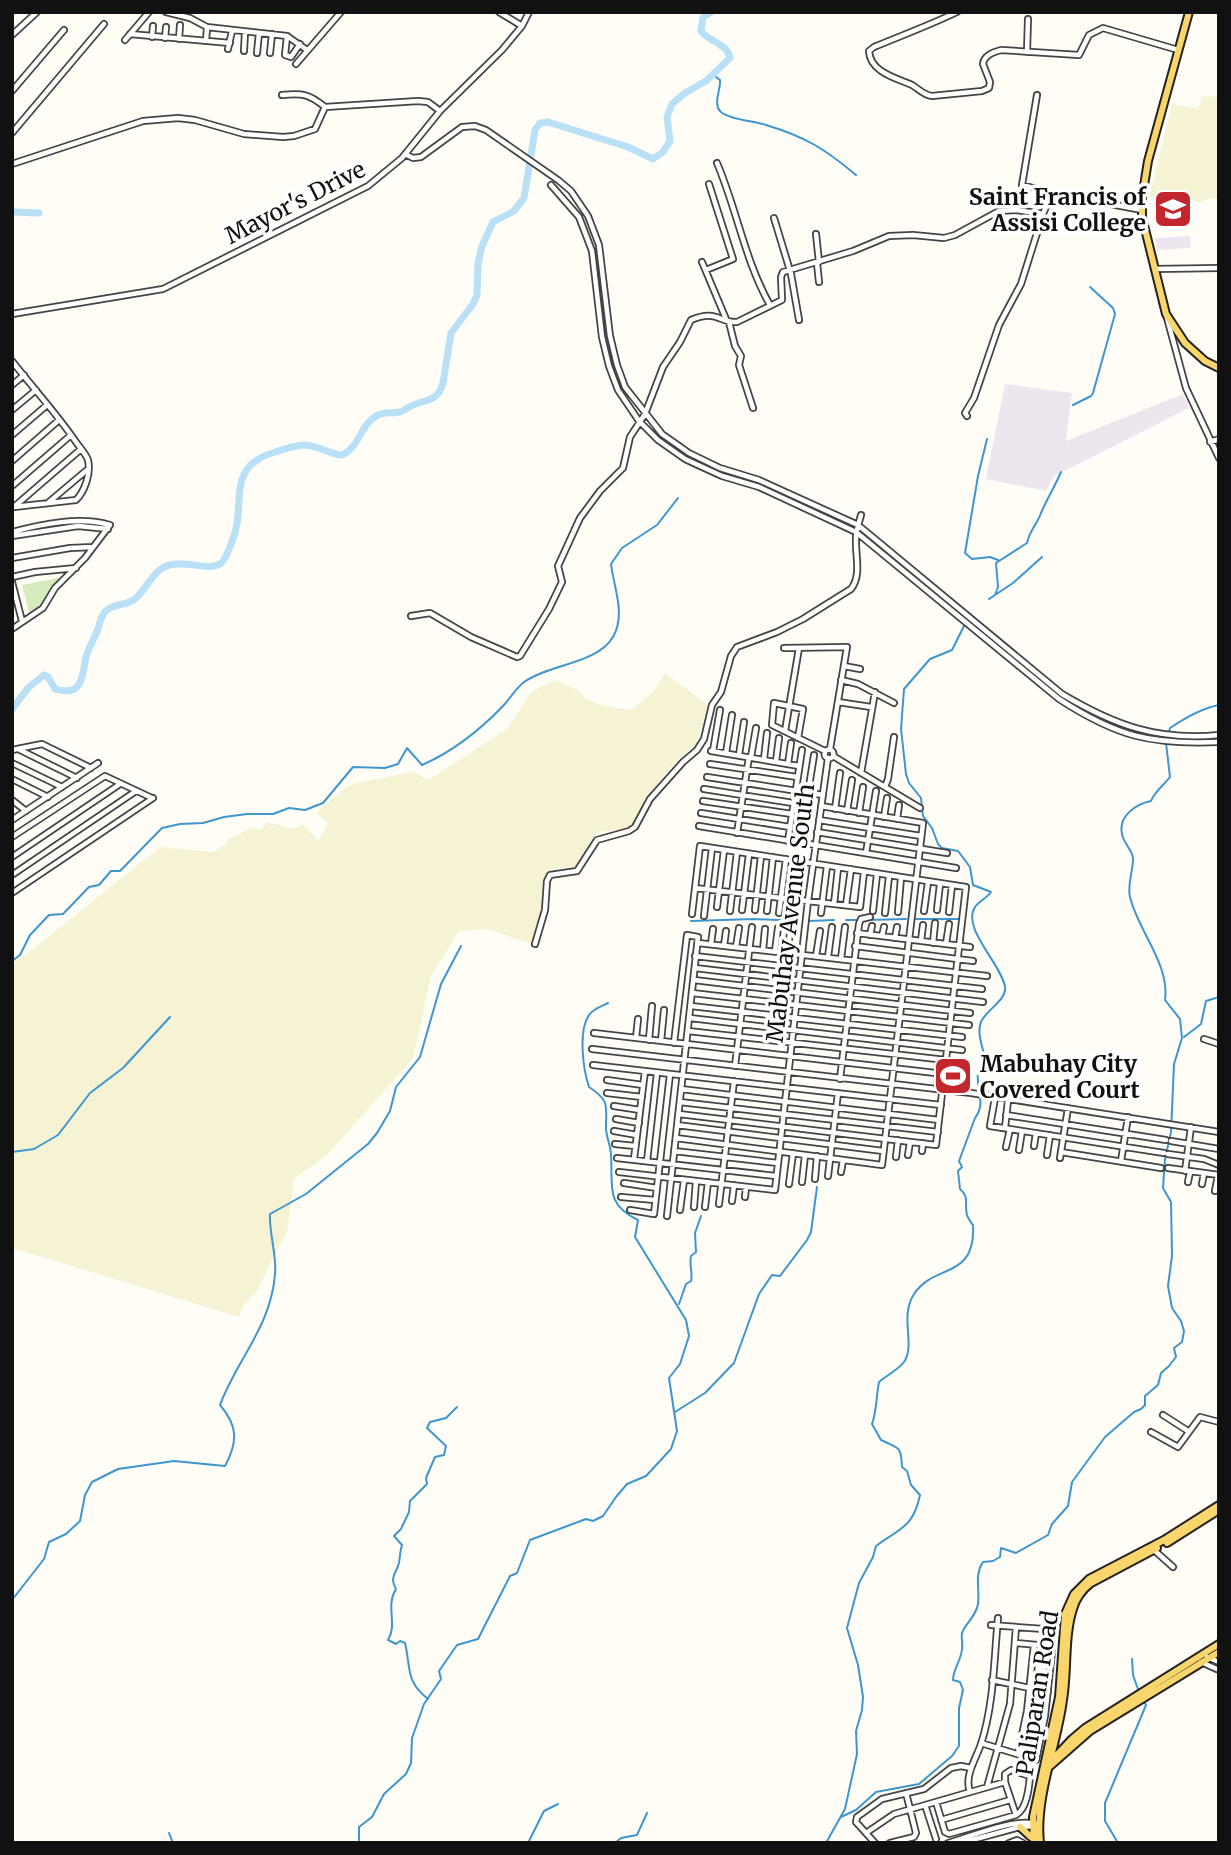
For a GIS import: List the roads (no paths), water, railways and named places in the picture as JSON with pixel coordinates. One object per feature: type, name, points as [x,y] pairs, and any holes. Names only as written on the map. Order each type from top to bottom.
[{"type":"main road","points":[[1189,12],[1148,161],[1142,210],[1144,229],[1166,314],[1181,339],[1198,356],[1219,369]]},
{"type":"main road","points":[[1172,342],[1181,339]]},
{"type":"main road","name":"Paliparan Road","points":[[1048,1764],[1059,1697],[1065,1615],[1074,1594],[1089,1579],[1164,1540],[1219,1504]]},
{"type":"main road","name":"Paliparan Road","points":[[1036,1842],[1034,1825],[1064,1697],[1071,1615],[1078,1596],[1098,1579],[1154,1550],[1219,1510]]},
{"type":"main road","points":[[1207,1657],[1219,1644]]},
{"type":"main road","points":[[1048,1764],[1133,1702],[1219,1652]]},
{"type":"main road","points":[[1020,1827],[1029,1832],[1036,1842]]},
{"type":"street","points":[[12,35],[37,12]]},
{"type":"street","points":[[125,40],[149,12]]},
{"type":"street","points":[[166,12],[207,27],[287,36],[307,50]]},
{"type":"street","points":[[296,64],[341,12]]},
{"type":"street","points":[[499,12],[522,26]]},
{"type":"street","name":"Mayor's Drive","points":[[12,314],[163,289],[369,186],[405,154],[440,111],[502,50],[522,26],[529,12]]},
{"type":"street","points":[[957,12],[932,22],[923,29],[874,47],[869,51],[870,57],[884,73],[932,96],[986,90],[990,82],[984,70],[985,58],[1001,50],[1079,55],[1089,35],[1103,28],[1178,50]]},
{"type":"street","points":[[1027,52],[1028,19]]},
{"type":"street","points":[[12,133],[104,24]]},
{"type":"street","points":[[179,39],[180,25]]},
{"type":"street","points":[[152,37],[153,26]]},
{"type":"street","points":[[165,38],[166,27]]},
{"type":"street","points":[[206,41],[207,27]]},
{"type":"street","points":[[12,92],[64,30]]},
{"type":"street","points":[[192,40],[193,30]]},
{"type":"street","points":[[130,34],[206,41],[229,46],[232,31]]},
{"type":"street","points":[[244,51],[245,32]]},
{"type":"street","points":[[257,53],[259,33]]},
{"type":"street","points":[[270,53],[272,34]]},
{"type":"street","points":[[287,36],[285,55],[290,57],[300,44]]},
{"type":"street","points":[[282,95],[314,96],[325,107],[428,102],[440,111]]},
{"type":"street","points":[[1037,95],[1022,185],[1142,210]]},
{"type":"street","points":[[12,164],[143,121],[160,118],[195,120],[244,134],[294,136],[315,129],[325,107]]},
{"type":"street","points":[[405,154],[413,158],[421,157],[462,127],[470,125],[486,130],[571,191],[594,228],[602,262],[610,336],[625,387],[662,433],[689,453],[720,468],[801,497],[858,525],[1062,694],[1098,715],[1135,729],[1159,734],[1219,735]]},
{"type":"street","points":[[717,163],[738,219],[754,274],[770,305]]},
{"type":"street","points":[[706,270],[732,260],[733,257],[709,184]]},
{"type":"street","points":[[551,185],[579,217],[592,251],[602,337],[618,390],[639,421],[658,440],[685,459],[722,476],[759,487],[856,533],[1059,699],[1094,722],[1156,741],[1219,742]]},
{"type":"street","points":[[967,416],[965,413],[974,398],[999,326],[1025,273],[1052,193]]},
{"type":"street","points":[[411,616],[430,612],[471,637],[520,656],[562,582],[558,566],[580,518],[607,483],[623,468],[630,437],[645,414],[663,367],[691,320],[710,315],[737,322],[782,300],[783,272],[889,236],[944,238],[955,235],[999,211],[1016,210],[1043,214]]},
{"type":"street","points":[[775,218],[799,320]]},
{"type":"street","points":[[816,234],[819,282]]},
{"type":"street","points":[[702,262],[741,356],[739,365],[753,408]]},
{"type":"street","points":[[1155,269],[1219,268]]},
{"type":"street","points":[[1166,314],[1186,387],[1219,458]]},
{"type":"street","points":[[12,361],[71,435],[87,458],[88,470],[88,478],[79,498],[13,508]]},
{"type":"street","points":[[12,385],[24,375]]},
{"type":"street","points":[[12,410],[36,390]]},
{"type":"street","points":[[12,435],[47,405]]},
{"type":"street","points":[[12,461],[59,420]]},
{"type":"street","points":[[12,486],[71,435]]},
{"type":"street","points":[[1210,442],[1219,439]]},
{"type":"street","points":[[13,508],[80,449]]},
{"type":"street","points":[[49,502],[88,470]]},
{"type":"street","points":[[535,944],[545,909],[550,875],[577,871],[597,840],[629,831],[639,822],[650,799],[697,750],[704,739],[712,705],[721,692],[730,656],[737,647],[803,619],[855,584],[858,571],[856,533],[861,515]]},
{"type":"street","points":[[12,534],[78,526],[107,529],[94,548],[55,588],[43,608],[12,629]]},
{"type":"street","points":[[12,558],[70,548],[94,548]]},
{"type":"street","points":[[22,621],[12,580],[35,572],[76,568]]},
{"type":"street","points":[[784,648],[847,647],[827,750]]},
{"type":"street","points":[[785,731],[799,648]]},
{"type":"street","points":[[844,666],[860,669]]},
{"type":"street","points":[[841,680],[858,684],[894,703]]},
{"type":"street","points":[[861,773],[875,692]]},
{"type":"street","points":[[838,702],[872,707]]},
{"type":"street","points":[[798,738],[803,709],[774,703],[772,725],[798,738],[833,752],[831,757],[920,808]]},
{"type":"street","points":[[720,710],[712,751],[799,765]]},
{"type":"street","points":[[726,753],[733,715]]},
{"type":"street","points":[[739,755],[744,722]]},
{"type":"street","points":[[737,833],[756,728]]},
{"type":"street","points":[[764,760],[767,733]]},
{"type":"street","points":[[885,787],[894,737]]},
{"type":"street","points":[[775,761],[779,738]]},
{"type":"street","points":[[788,764],[791,743]]},
{"type":"street","points":[[15,749],[42,744],[91,768]]},
{"type":"street","points":[[15,749],[77,778]]},
{"type":"street","points":[[788,841],[802,750]]},
{"type":"street","points":[[800,844],[814,755]]},
{"type":"street","name":"Mabuhay Avenue South","points":[[776,1176],[812,864],[822,795],[831,757]]},
{"type":"street","points":[[12,763],[63,788]]},
{"type":"street","points":[[12,819],[98,763]]},
{"type":"street","points":[[710,764],[797,777]]},
{"type":"street","points":[[835,809],[840,773]]},
{"type":"street","points":[[12,837],[105,776],[153,798],[12,893]]},
{"type":"street","points":[[707,776],[822,795]]},
{"type":"street","points":[[12,779],[49,797]]},
{"type":"street","points":[[847,811],[852,780]]},
{"type":"street","points":[[12,857],[121,784]]},
{"type":"street","points":[[859,813],[863,787]]},
{"type":"street","points":[[704,789],[793,803]]},
{"type":"street","points":[[12,875],[136,791]]},
{"type":"street","points":[[866,853],[876,791]]},
{"type":"street","points":[[884,817],[887,798]]},
{"type":"street","points":[[12,800],[26,811]]},
{"type":"street","points":[[703,801],[792,814]]},
{"type":"street","points":[[897,819],[898,805]]},
{"type":"street","points":[[676,1138],[882,1165],[916,861],[923,823],[821,806]]},
{"type":"street","points":[[701,813],[790,827]]},
{"type":"street","points":[[819,820],[921,836]]},
{"type":"street","points":[[699,826],[956,868]]},
{"type":"street","points":[[817,832],[947,853]]},
{"type":"street","points":[[679,1114],[936,1145],[966,887],[699,846],[692,914]]},
{"type":"street","points":[[704,916],[712,848]]},
{"type":"street","points":[[717,907],[724,850]]},
{"type":"street","points":[[730,911],[737,852]]},
{"type":"street","points":[[742,910],[749,853]]},
{"type":"street","points":[[755,910],[761,855]]},
{"type":"street","points":[[767,911],[773,857]]},
{"type":"street","points":[[779,912],[786,859]]},
{"type":"street","points":[[792,913],[798,861]]},
{"type":"street","points":[[821,913],[827,866]]},
{"type":"street","points":[[834,904],[838,867]]},
{"type":"street","points":[[846,905],[851,869]]},
{"type":"street","points":[[695,888],[860,907],[864,872]]},
{"type":"street","points":[[873,911],[877,874]]},
{"type":"street","points":[[885,913],[890,876]]},
{"type":"street","points":[[898,912],[901,877]]},
{"type":"street","points":[[924,911],[928,882]]},
{"type":"street","points":[[937,910],[940,884]]},
{"type":"street","points":[[949,912],[952,885]]},
{"type":"street","points":[[840,1079],[859,921],[870,917]]},
{"type":"street","points":[[933,943],[936,923]]},
{"type":"street","points":[[946,944],[948,924]]},
{"type":"street","points":[[921,941],[923,925]]},
{"type":"street","points":[[736,1066],[752,926]]},
{"type":"street","points":[[870,935],[872,926]]},
{"type":"street","points":[[788,953],[791,927]]},
{"type":"street","points":[[828,957],[832,927]]},
{"type":"street","points":[[841,959],[845,927]]},
{"type":"street","points":[[882,936],[884,927]]},
{"type":"street","points":[[895,938],[897,927]]},
{"type":"street","points":[[736,947],[739,928]]},
{"type":"street","points":[[775,951],[778,928]]},
{"type":"street","points":[[711,944],[713,929]]},
{"type":"street","points":[[763,950],[765,929]]},
{"type":"street","points":[[816,956],[820,930]]},
{"type":"street","points":[[724,946],[726,931]]},
{"type":"street","points":[[857,933],[970,947]]},
{"type":"street","points":[[667,1216],[698,943],[698,937],[687,935],[674,1043]]},
{"type":"street","points":[[698,943],[986,976]]},
{"type":"street","points":[[855,946],[973,961]]},
{"type":"street","points":[[695,957],[982,989]]},
{"type":"street","points":[[695,968],[983,1002]]},
{"type":"street","points":[[694,981],[970,1013]]},
{"type":"street","points":[[692,993],[969,1026]]},
{"type":"street","points":[[649,1040],[652,1006]]},
{"type":"street","points":[[691,1006],[962,1037]]},
{"type":"street","points":[[661,1041],[664,1010]]},
{"type":"street","points":[[690,1017],[962,1050]]},
{"type":"street","points":[[636,1038],[638,1019]]},
{"type":"street","points":[[688,1031],[946,1060]]},
{"type":"street","points":[[594,1034],[944,1074]]},
{"type":"street","points":[[1204,1039],[1219,1044]]},
{"type":"street","points":[[593,1049],[971,1093],[1219,1132]]},
{"type":"street","points":[[593,1065],[941,1105]]},
{"type":"street","points":[[634,1160],[645,1071]]},
{"type":"street","points":[[647,1161],[657,1073]]},
{"type":"street","points":[[630,1210],[654,1214],[670,1074]]},
{"type":"street","points":[[607,1080],[643,1085]]},
{"type":"street","points":[[719,1203],[734,1081]]},
{"type":"street","points":[[681,1089],[939,1119]]},
{"type":"street","points":[[607,1093],[642,1097]]},
{"type":"street","points":[[828,1176],[838,1093]]},
{"type":"street","points":[[995,1097],[990,1126],[1204,1159],[1219,1165]]},
{"type":"street","points":[[1006,1147],[1009,1100]]},
{"type":"street","points":[[680,1102],[938,1132]]},
{"type":"street","points":[[614,1107],[640,1110]]},
{"type":"street","points":[[1068,1108],[1061,1155],[1161,1168]]},
{"type":"street","points":[[1006,1115],[1219,1149]]},
{"type":"street","points":[[1121,1161],[1128,1117]]},
{"type":"street","points":[[616,1119],[639,1123]]},
{"type":"street","points":[[677,1125],[883,1151]]},
{"type":"street","points":[[1188,1182],[1187,1157],[1191,1127]]},
{"type":"street","points":[[1019,1150],[1022,1131]]},
{"type":"street","points":[[614,1132],[637,1135]]},
{"type":"street","points":[[1034,1146],[1036,1133]]},
{"type":"street","points":[[1047,1155],[1050,1135]]},
{"type":"street","points":[[896,1157],[898,1140]]},
{"type":"street","points":[[908,1155],[910,1142]]},
{"type":"street","points":[[922,1152],[923,1143]]},
{"type":"street","points":[[615,1144],[635,1146]]},
{"type":"street","points":[[674,1151],[778,1163]]},
{"type":"street","points":[[789,1184],[793,1153]]},
{"type":"street","points":[[802,1182],[805,1155]]},
{"type":"street","points":[[815,1179],[817,1156]]},
{"type":"street","points":[[617,1158],[776,1176],[775,1190],[618,1172]]},
{"type":"street","points":[[841,1172],[842,1160]]},
{"type":"street","points":[[853,1170],[855,1161]]},
{"type":"street","points":[[1168,1168],[1218,1175],[1214,1191]]},
{"type":"street","points":[[1175,1179],[1176,1170]]},
{"type":"street","points":[[1202,1185],[1203,1173]]},
{"type":"street","points":[[680,1210],[684,1180]]},
{"type":"street","points":[[694,1206],[696,1181]]},
{"type":"street","points":[[705,1208],[708,1182]]},
{"type":"street","points":[[624,1183],[657,1188]]},
{"type":"street","points":[[732,1201],[734,1185]]},
{"type":"street","points":[[745,1197],[746,1187]]},
{"type":"street","points":[[621,1197],[655,1200]]},
{"type":"street","points":[[1163,1415],[1188,1431]]},
{"type":"street","points":[[1151,1432],[1178,1447],[1200,1417],[1219,1422]]},
{"type":"street","points":[[1154,1550],[1174,1567]]},
{"type":"street","points":[[970,1792],[968,1785],[971,1768],[981,1743],[992,1680],[994,1625],[998,1618]]},
{"type":"street","points":[[994,1625],[1057,1630]]},
{"type":"street","points":[[987,1787],[1010,1704],[1016,1627]]},
{"type":"street","points":[[981,1743],[1036,1760],[1052,1651],[1048,1646],[1015,1643]]},
{"type":"street","points":[[1018,1754],[1030,1689],[1034,1645]]},
{"type":"street","points":[[1207,1657],[1219,1662]]},
{"type":"street","points":[[1200,1661],[1219,1670]]},
{"type":"street","points":[[992,1680],[1048,1692]]},
{"type":"street","points":[[875,1843],[856,1822],[857,1816],[882,1799],[928,1787],[951,1768],[971,1768]]},
{"type":"street","points":[[936,1802],[945,1832],[949,1834],[1016,1815],[1022,1812],[1030,1776],[1011,1770],[1005,1774],[1005,1782],[1016,1815]]},
{"type":"street","points":[[866,1832],[894,1814],[1005,1782]]},
{"type":"street","points":[[890,1843],[916,1835],[906,1793]]},
{"type":"street","points":[[941,1820],[1010,1800]]},
{"type":"street","points":[[925,1805],[936,1839]]},
{"type":"street","points":[[961,1843],[1011,1825],[1034,1825]]},
{"type":"street","points":[[930,1843],[936,1839],[942,1839],[946,1843],[1034,1825]]},
{"type":"street","points":[[1009,1843],[1017,1840],[1023,1843]]},
{"type":"waterway","points":[[12,709],[29,687],[44,675],[55,689],[65,691],[77,687],[103,614],[110,608],[133,601],[164,567],[176,564],[211,566],[223,561],[236,530],[243,478],[248,468],[259,459],[302,445],[342,455],[353,447],[367,424],[378,415],[403,411],[438,394],[443,383],[451,333],[477,295],[478,264],[482,246],[493,222],[514,211],[524,198],[535,130],[540,123],[548,122],[628,147],[653,159],[663,152],[670,141],[667,117],[672,104],[706,81],[730,58],[722,46],[701,31],[703,17],[711,12]]},
{"type":"waterway","points":[[712,74],[720,80],[717,104],[723,114],[766,125],[804,139],[856,175]]},
{"type":"waterway","points":[[12,212],[39,213]]},
{"type":"waterway","points":[[1073,405],[1093,393],[1115,314],[1113,308],[1090,287]]},
{"type":"waterway","points":[[987,439],[965,553],[972,559],[990,557],[998,560]]},
{"type":"waterway","points":[[995,595],[998,587],[996,563],[1027,543],[1061,472]]},
{"type":"waterway","points":[[12,961],[20,955],[30,935],[49,915],[63,914],[89,887],[99,885],[111,871],[120,871],[162,828],[247,814],[273,814],[289,808],[305,810],[323,803],[353,767],[385,768],[398,764],[407,748],[422,765],[455,747],[475,732],[524,682],[596,653],[613,637],[619,619],[611,564],[622,548],[657,525],[678,498]]},
{"type":"waterway","points":[[989,599],[1013,583],[1042,557]]},
{"type":"waterway","points":[[826,1843],[845,1809],[857,1754],[856,1731],[863,1697],[858,1665],[847,1628],[859,1583],[876,1546],[909,1521],[920,1495],[911,1485],[907,1471],[902,1467],[900,1451],[881,1440],[872,1424],[879,1382],[902,1365],[907,1355],[908,1312],[914,1294],[922,1284],[961,1263],[968,1255],[973,1225],[967,1215],[965,1195],[960,1189],[958,1171],[962,1167],[959,1161],[979,1111],[978,1074],[985,1060],[980,1036],[981,1022],[1005,992],[1002,978],[973,925],[975,907],[991,892],[973,885],[970,867],[958,851],[942,848],[938,844],[932,828],[923,816],[921,798],[909,783],[906,774],[901,729],[904,689],[930,659],[952,650],[965,624]]},
{"type":"waterway","points":[[1168,735],[1170,728],[1200,711],[1219,705]]},
{"type":"waterway","points":[[841,1817],[856,1810],[876,1792],[919,1784],[952,1756],[959,1746],[959,1708],[963,1690],[960,1682],[953,1680],[953,1676],[961,1653],[962,1633],[977,1609],[980,1567],[983,1562],[1000,1557],[1001,1548],[1016,1553],[1048,1535],[1052,1524],[1068,1506],[1072,1482],[1105,1437],[1145,1405],[1145,1396],[1158,1385],[1161,1373],[1176,1357],[1174,1348],[1182,1342],[1184,1331],[1172,1308],[1168,1286],[1172,1256],[1171,1202],[1163,1188],[1165,1159],[1171,1132],[1174,1064],[1182,1038],[1180,1019],[1165,1000],[1163,974],[1134,910],[1129,887],[1133,859],[1121,828],[1125,816],[1151,801],[1170,777],[1166,743]]},
{"type":"waterway","points":[[866,920],[906,919]]},
{"type":"waterway","points":[[913,919],[959,919]]},
{"type":"waterway","points":[[809,921],[834,920]]},
{"type":"waterway","points":[[846,920],[857,920]]},
{"type":"waterway","points":[[691,921],[798,921]]},
{"type":"waterway","points":[[12,1600],[44,1559],[49,1542],[66,1534],[80,1521],[85,1495],[92,1482],[118,1469],[174,1461],[225,1466],[234,1442],[234,1434],[230,1420],[220,1405],[260,1327],[272,1293],[275,1267],[270,1214],[306,1194],[368,1144],[377,1133],[390,1111],[396,1087],[420,1057],[441,984],[461,946]]},
{"type":"waterway","points":[[1184,1037],[1201,1024],[1206,1001],[1219,997]]},
{"type":"waterway","points":[[359,1843],[359,1827],[372,1817],[384,1794],[406,1774],[411,1763],[412,1738],[424,1704],[441,1679],[439,1671],[457,1645],[478,1639],[510,1576],[517,1573],[530,1540],[586,1519],[593,1521],[603,1516],[627,1484],[646,1476],[671,1449],[677,1431],[669,1378],[680,1364],[689,1336],[686,1320],[635,1237],[638,1220],[627,1214],[615,1201],[605,1104],[601,1096],[589,1087],[585,1070],[583,1040],[586,1022],[593,1011],[608,1003]]},
{"type":"waterway","points":[[12,1152],[34,1149],[58,1135],[90,1093],[123,1068],[170,1017]]},
{"type":"waterway","points":[[675,1412],[705,1393],[734,1363],[759,1294],[772,1275],[780,1276],[811,1232],[817,1187]]},
{"type":"waterway","points":[[679,1304],[686,1284],[691,1281],[691,1256],[696,1252],[695,1233],[701,1216]]},
{"type":"waterway","points":[[428,1699],[412,1680],[405,1643],[400,1641],[396,1644],[388,1640],[396,1589],[393,1578],[402,1545],[394,1536],[401,1529],[409,1512],[410,1501],[427,1484],[426,1478],[435,1457],[444,1455],[446,1446],[427,1428],[430,1422],[446,1418],[457,1407]]},
{"type":"waterway","points":[[1132,1659],[1133,1675],[1139,1692]]},
{"type":"waterway","points":[[1118,1843],[1105,1821],[1105,1803],[1146,1705],[1143,1700]]},
{"type":"waterway","points":[[528,1843],[544,1811],[558,1804]]},
{"type":"waterway","points":[[615,1843],[621,1838],[637,1835],[647,1813]]},
{"type":"waterway","points":[[169,1833],[173,1843]]},
{"type":"place","name":"Saint Francis of Assisi College","points":[[1173,209]]},
{"type":"place","name":"Mabuhay City Covered Court","points":[[953,1076]]}]
